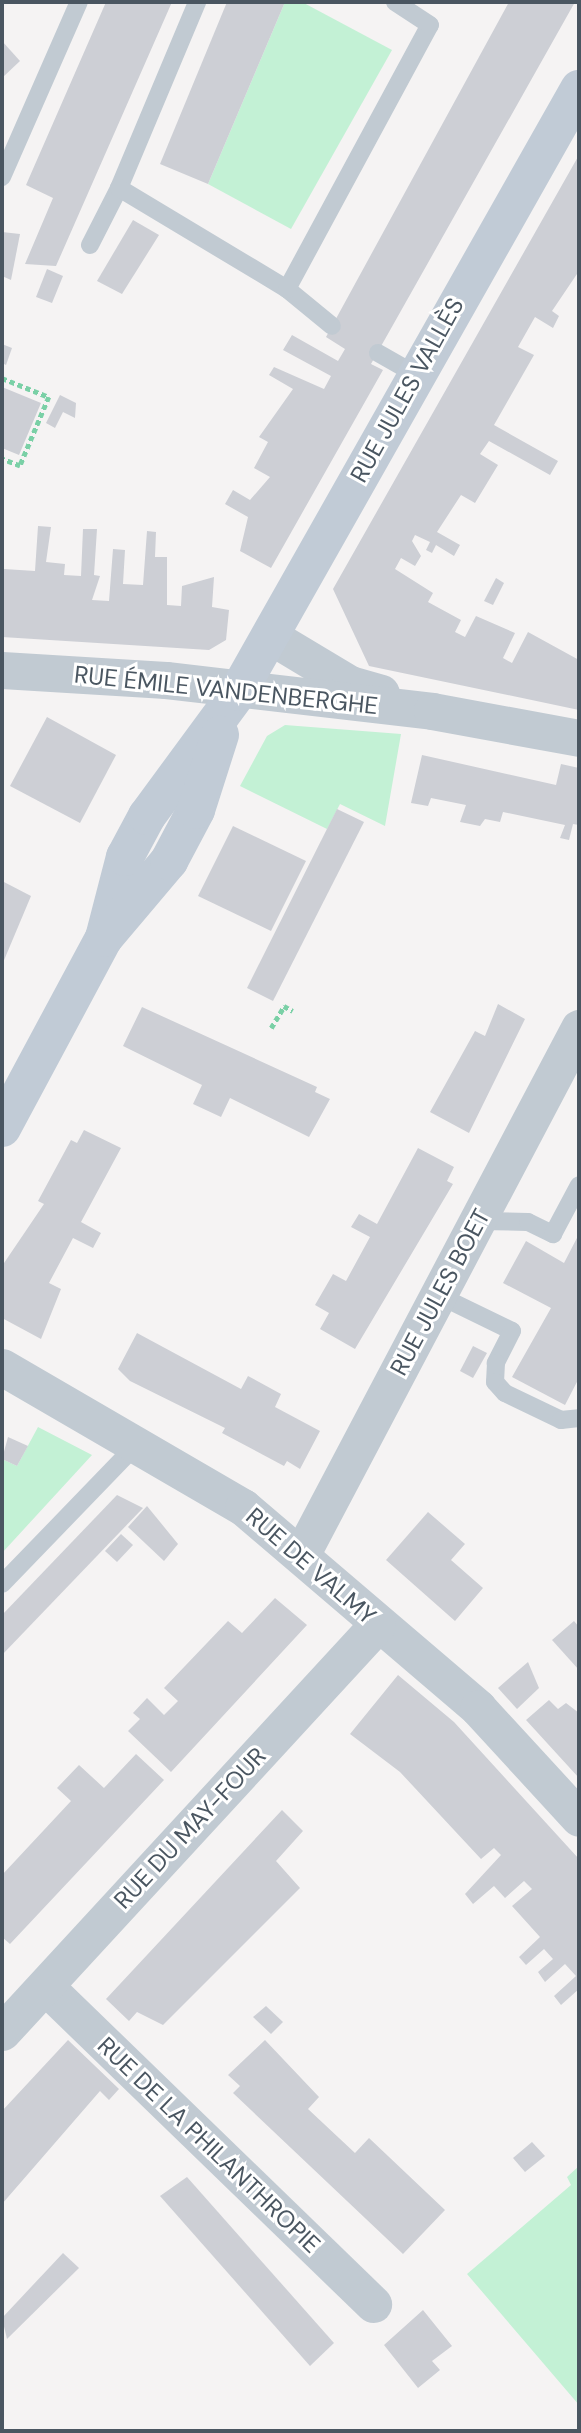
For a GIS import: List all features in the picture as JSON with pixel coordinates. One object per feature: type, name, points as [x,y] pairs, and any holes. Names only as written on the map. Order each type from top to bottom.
[{"type":"street","name":"RUE JULES VALLÈS","points":[[2,1128],[104,938],[125,857],[146,816],[238,692],[415,374],[579,89]]},
{"type":"street","name":"RUE ÉMILE VANDENBERGHE","points":[[270,636],[350,684],[450,713],[579,738]]},
{"type":"street","name":"RUE ÉMILE VANDENBERGHE","points":[[2,670],[450,713]]},
{"type":"street","name":"RUE JULES BOET","points":[[301,1555],[579,1028]]},
{"type":"street","name":"RUE DE VALMY","points":[[2,1367],[139,1442],[221,1491],[301,1555],[377,1625],[478,1708],[579,1818]]},
{"type":"street","name":"RUE DU MAY-FOUR","points":[[2,2032],[377,1625]]},
{"type":"street","name":"RUE DE LA PHILANTHROPIE","points":[[45,1986],[373,2304]]},
{"type":"lane","points":[[2,177],[79,2]]},
{"type":"lane","points":[[90,245],[119,188],[197,2]]},
{"type":"lane","points":[[287,289],[430,25],[395,2]]},
{"type":"lane","points":[[119,188],[287,289],[332,326]]},
{"type":"lane","points":[[378,353],[415,374]]},
{"type":"lane","points":[[478,1221],[528,1222],[553,1234],[579,1185]]},
{"type":"lane","points":[[438,1295],[512,1331],[496,1363],[495,1382],[505,1393],[561,1420],[579,1418]]},
{"type":"lane","points":[[2,1584],[139,1442]]},
{"type":"path","points":[[2,378],[49,397],[20,466],[2,459]]},
{"type":"path","points":[[271,1028],[284,1006],[293,1011]]},
{"type":"green space","points":[[285,2],[302,2],[392,50],[291,229],[208,184]]},
{"type":"green space","points":[[285,725],[401,734],[385,826],[340,804],[327,829],[240,786],[267,736]]},
{"type":"green space","points":[[38,1427],[92,1455],[2,1553],[2,1459],[17,1466]]},
{"type":"green space","points":[[579,2166],[579,2405],[467,2274],[571,2185],[567,2177]]},
{"type":"building","points":[[106,2],[172,2],[56,266],[25,264],[53,198],[26,185]]},
{"type":"building","points":[[227,2],[285,2],[208,184],[160,164]]},
{"type":"building","points":[[509,2],[575,2],[371,364],[383,370],[271,568],[240,551],[248,517],[225,504],[233,490],[250,500],[270,477],[254,468],[268,442],[259,437],[293,389],[269,375],[274,367],[324,389],[331,376],[283,350],[292,335],[338,361],[345,349],[326,337]]},
{"type":"building","points":[[2,41],[20,61],[2,78]]},
{"type":"building","points":[[579,155],[579,271],[552,311],[559,316],[553,328],[535,317],[518,347],[534,355],[494,425],[558,461],[550,475],[489,441],[480,454],[498,465],[475,503],[461,495],[437,532],[460,545],[454,556],[436,545],[432,553],[426,550],[430,542],[415,535],[412,541],[421,556],[415,566],[401,558],[395,569],[433,593],[428,602],[461,620],[455,632],[465,637],[476,616],[515,633],[503,658],[512,663],[528,632],[579,660],[579,710],[369,666],[333,589]]},
{"type":"building","points":[[133,220],[159,235],[122,294],[97,281]]},
{"type":"building","points":[[2,232],[20,234],[11,280],[2,276]]},
{"type":"building","points":[[47,269],[63,276],[52,303],[36,297]]},
{"type":"building","points":[[2,344],[12,348],[6,365],[2,363]]},
{"type":"building","points":[[2,387],[41,403],[19,455],[2,448]]},
{"type":"building","points":[[60,395],[76,403],[75,418],[63,412],[55,428],[46,423]]},
{"type":"building","points":[[38,526],[51,527],[46,562],[65,564],[64,575],[81,576],[83,529],[97,529],[94,575],[100,576],[92,600],[109,601],[113,549],[125,550],[123,584],[143,585],[147,531],[156,532],[155,557],[167,557],[167,605],[181,606],[182,586],[214,577],[212,607],[229,610],[226,640],[209,650],[2,637],[4,569],[35,571]]},
{"type":"building","points":[[496,578],[504,583],[493,605],[484,601]]},
{"type":"building","points":[[47,717],[116,755],[80,823],[10,786]]},
{"type":"building","points":[[422,755],[556,785],[561,764],[579,768],[579,825],[573,824],[569,840],[560,838],[565,825],[503,812],[500,822],[485,819],[480,826],[460,822],[466,805],[431,798],[428,806],[411,803]]},
{"type":"building","points":[[337,809],[364,822],[273,1001],[247,988]]},
{"type":"building","points":[[233,826],[306,861],[271,931],[198,896]]},
{"type":"building","points":[[2,881],[31,896],[2,965]]},
{"type":"building","points":[[498,1004],[525,1019],[469,1133],[430,1112],[475,1031],[485,1036]]},
{"type":"building","points":[[142,1007],[317,1087],[315,1092],[330,1099],[309,1137],[230,1098],[221,1117],[193,1104],[202,1085],[123,1046]]},
{"type":"building","points":[[84,1130],[121,1148],[81,1222],[101,1233],[93,1248],[73,1238],[49,1283],[61,1289],[41,1339],[2,1318],[2,1266],[44,1204],[38,1201],[71,1140],[77,1143]]},
{"type":"building","points":[[418,1148],[454,1167],[447,1181],[453,1184],[355,1349],[320,1329],[329,1313],[315,1305],[333,1274],[346,1281],[370,1237],[351,1227],[359,1214],[377,1224]]},
{"type":"building","points":[[579,1234],[579,1378],[565,1405],[512,1377],[551,1308],[503,1283],[526,1241],[564,1263]]},
{"type":"building","points":[[137,1333],[241,1389],[248,1376],[281,1394],[275,1407],[320,1431],[300,1469],[287,1461],[284,1466],[222,1433],[225,1428],[130,1381],[118,1369]]},
{"type":"building","points":[[473,1346],[487,1353],[473,1378],[460,1371]]},
{"type":"building","points":[[8,1437],[28,1446],[17,1466],[2,1459]]},
{"type":"building","points":[[117,1495],[143,1508],[2,1655],[2,1615]]},
{"type":"building","points":[[147,1506],[178,1544],[164,1561],[128,1527]]},
{"type":"building","points":[[428,1512],[465,1544],[451,1560],[483,1588],[455,1621],[386,1560]]},
{"type":"building","points":[[121,1534],[133,1545],[117,1562],[105,1551]]},
{"type":"building","points":[[275,1598],[307,1625],[171,1772],[128,1731],[140,1719],[133,1713],[147,1698],[164,1715],[178,1701],[164,1688],[228,1621],[242,1633]]},
{"type":"building","points":[[574,1621],[579,1627],[579,1670],[552,1640]]},
{"type":"building","points":[[528,1662],[539,1688],[517,1709],[498,1688]]},
{"type":"building","points":[[398,1675],[454,1722],[579,1859],[579,1989],[561,2005],[554,1996],[576,1976],[565,1964],[545,1982],[538,1972],[553,1959],[544,1949],[526,1965],[519,1957],[540,1937],[512,1906],[532,1889],[524,1881],[505,1898],[494,1886],[473,1904],[465,1894],[501,1855],[494,1848],[481,1859],[400,1772],[350,1734]]},
{"type":"building","points":[[549,1700],[558,1709],[566,1703],[579,1713],[579,1778],[526,1720]]},
{"type":"building","points":[[136,1754],[164,1780],[10,1944],[2,1937],[2,1875],[71,1801],[57,1788],[79,1765],[104,1788]]},
{"type":"building","points":[[282,1810],[303,1831],[276,1861],[300,1888],[163,2025],[137,2012],[129,2021],[106,1999]]},
{"type":"building","points":[[266,2006],[283,2022],[271,2034],[253,2017]]},
{"type":"building","points":[[68,2040],[119,2089],[109,2100],[100,2091],[2,2204],[2,2111]]},
{"type":"building","points":[[265,2040],[319,2097],[308,2109],[355,2153],[369,2138],[445,2210],[403,2254],[233,2093],[240,2086],[228,2075]]},
{"type":"building","points":[[532,2142],[545,2156],[525,2172],[513,2158]]},
{"type":"building","points":[[187,2177],[334,2343],[310,2366],[160,2196]]},
{"type":"building","points":[[63,2253],[79,2268],[7,2339],[2,2318]]},
{"type":"building","points":[[423,2310],[452,2346],[432,2361],[440,2370],[418,2388],[384,2345]]}]
